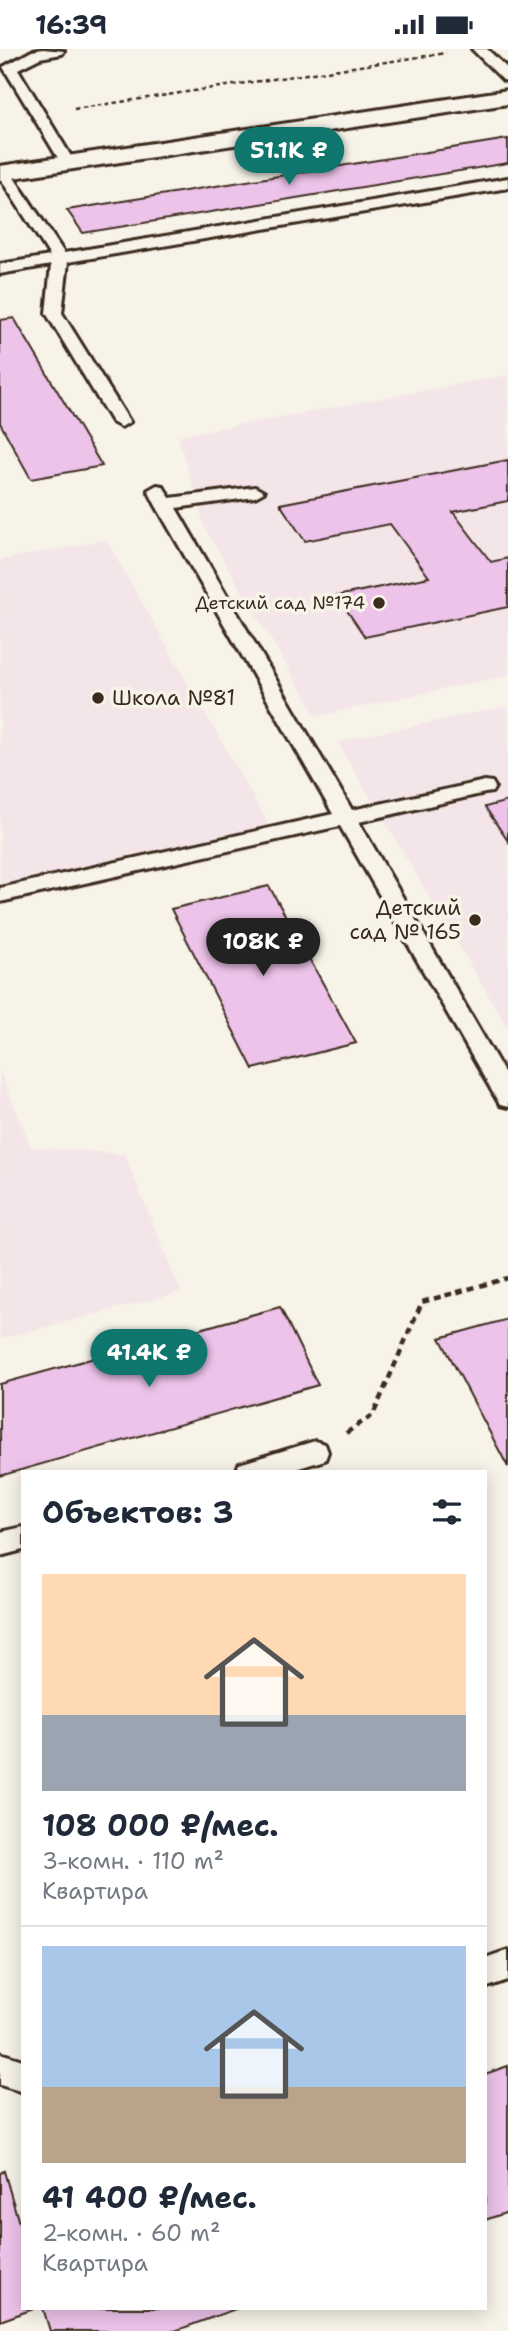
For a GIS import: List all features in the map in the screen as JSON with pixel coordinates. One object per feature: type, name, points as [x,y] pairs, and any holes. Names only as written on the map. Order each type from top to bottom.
[{"type":"street","points":[[2,173],[508,97]]},
{"type":"lane","points":[[68,163],[10,67],[37,54],[74,49]]},
{"type":"lane","points":[[479,49],[508,78]]},
{"type":"lane","points":[[2,173],[60,259],[54,313],[121,422]]},
{"type":"lane","points":[[0,269],[508,183]]},
{"type":"lane","points":[[255,492],[161,497],[508,1099]]},
{"type":"lane","points":[[0,895],[485,787]]},
{"type":"lane","points":[[256,1470],[315,1452]]},
{"type":"lane","points":[[0,1544],[21,1539]]},
{"type":"lane","points":[[487,1972],[508,1965]]},
{"type":"lane","points":[[0,2069],[21,2075]]},
{"type":"path","points":[[37,115],[447,53]]},
{"type":"path","points":[[315,1452],[373,1415],[422,1302],[508,1278]]},
{"type":"shaded area","name":"Детский сад №174","points":[[508,375],[508,675],[317,716],[206,531],[178,436]]},
{"type":"shaded area","name":"Школа №81","points":[[106,540],[280,844],[0,906],[0,560]]},
{"type":"shaded area","name":"Детский сад № 165","points":[[508,706],[508,1028],[337,742]]},
{"type":"shaded area","points":[[0,1072],[31,1147],[124,1154],[181,1292],[0,1339]]},
{"type":"building","points":[[508,139],[508,163],[83,233],[67,210]]},
{"type":"building","points":[[14,318],[102,466],[31,479],[0,423],[0,320]]},
{"type":"building","points":[[508,460],[508,501],[453,512],[491,562],[508,558],[508,607],[365,637],[337,596],[429,577],[390,524],[305,541],[280,504]]},
{"type":"building","points":[[508,801],[508,841],[485,807]]},
{"type":"building","points":[[269,886],[356,1043],[253,1069],[171,909]]},
{"type":"building","points":[[280,1307],[318,1385],[0,1476],[0,1384]]},
{"type":"building","points":[[508,1319],[508,1467],[440,1338]]},
{"type":"building","points":[[508,2066],[508,2212],[487,2219],[487,2073]]},
{"type":"building","points":[[4,2171],[21,2230],[21,2310],[30,2310],[0,2321],[0,2173]]},
{"type":"building","points":[[44,2310],[233,2310],[175,2331],[50,2331]]},
{"type":"place","name":"Детский сад №174","points":[[379,603]]},
{"type":"place","name":"Школа №81","points":[[98,698]]},
{"type":"place","name":"Детский сад № 165","points":[[475,920]]}]
